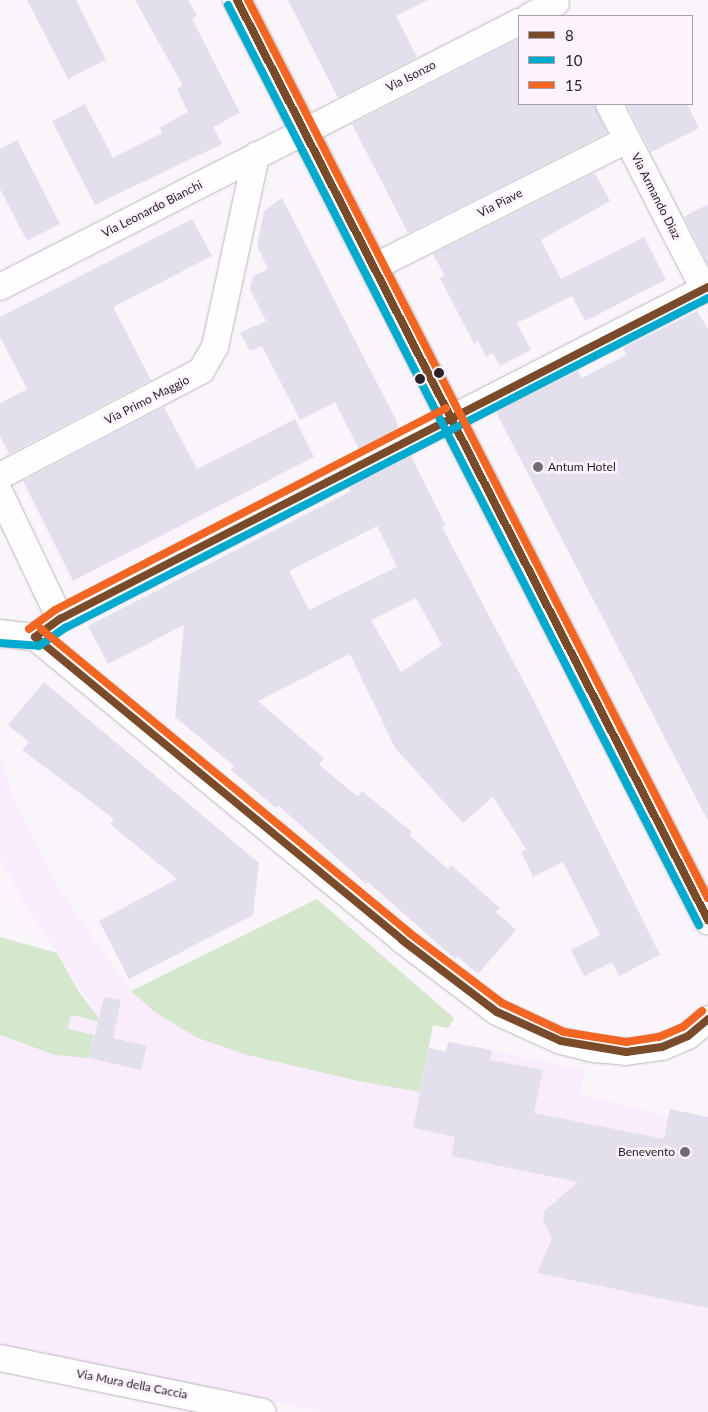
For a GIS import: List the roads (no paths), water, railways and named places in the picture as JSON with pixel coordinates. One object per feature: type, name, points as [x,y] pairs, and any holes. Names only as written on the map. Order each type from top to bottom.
[{"type":"street","points":[[237,0],[708,920]]},
{"type":"street","points":[[533,15],[558,6]]},
{"type":"street","name":"Via Isonzo","points":[[304,130],[518,23]]},
{"type":"street","name":"Via Armando Diaz","points":[[609,105],[706,288]]},
{"type":"street","name":"Via Leonardo Bianchi","points":[[0,287],[304,130]]},
{"type":"street","name":"Via Piave","points":[[374,267],[627,140]]},
{"type":"street","name":"Via Primo Maggio","points":[[0,476],[201,371],[215,347],[256,155]]},
{"type":"street","points":[[35,637],[60,619],[706,288]]},
{"type":"street","points":[[0,493],[60,619]]},
{"type":"street","points":[[0,633],[35,637],[402,940],[497,1012],[560,1041],[594,1050],[626,1052],[662,1047],[688,1036],[708,1019]]},
{"type":"street","name":"Via Mura della Caccia","points":[[0,1358],[263,1412]]},
{"type":"place","name":"Antum Hotel","points":[[538,467]]},
{"type":"place","name":"Benevento","points":[[685,1152]]}]
